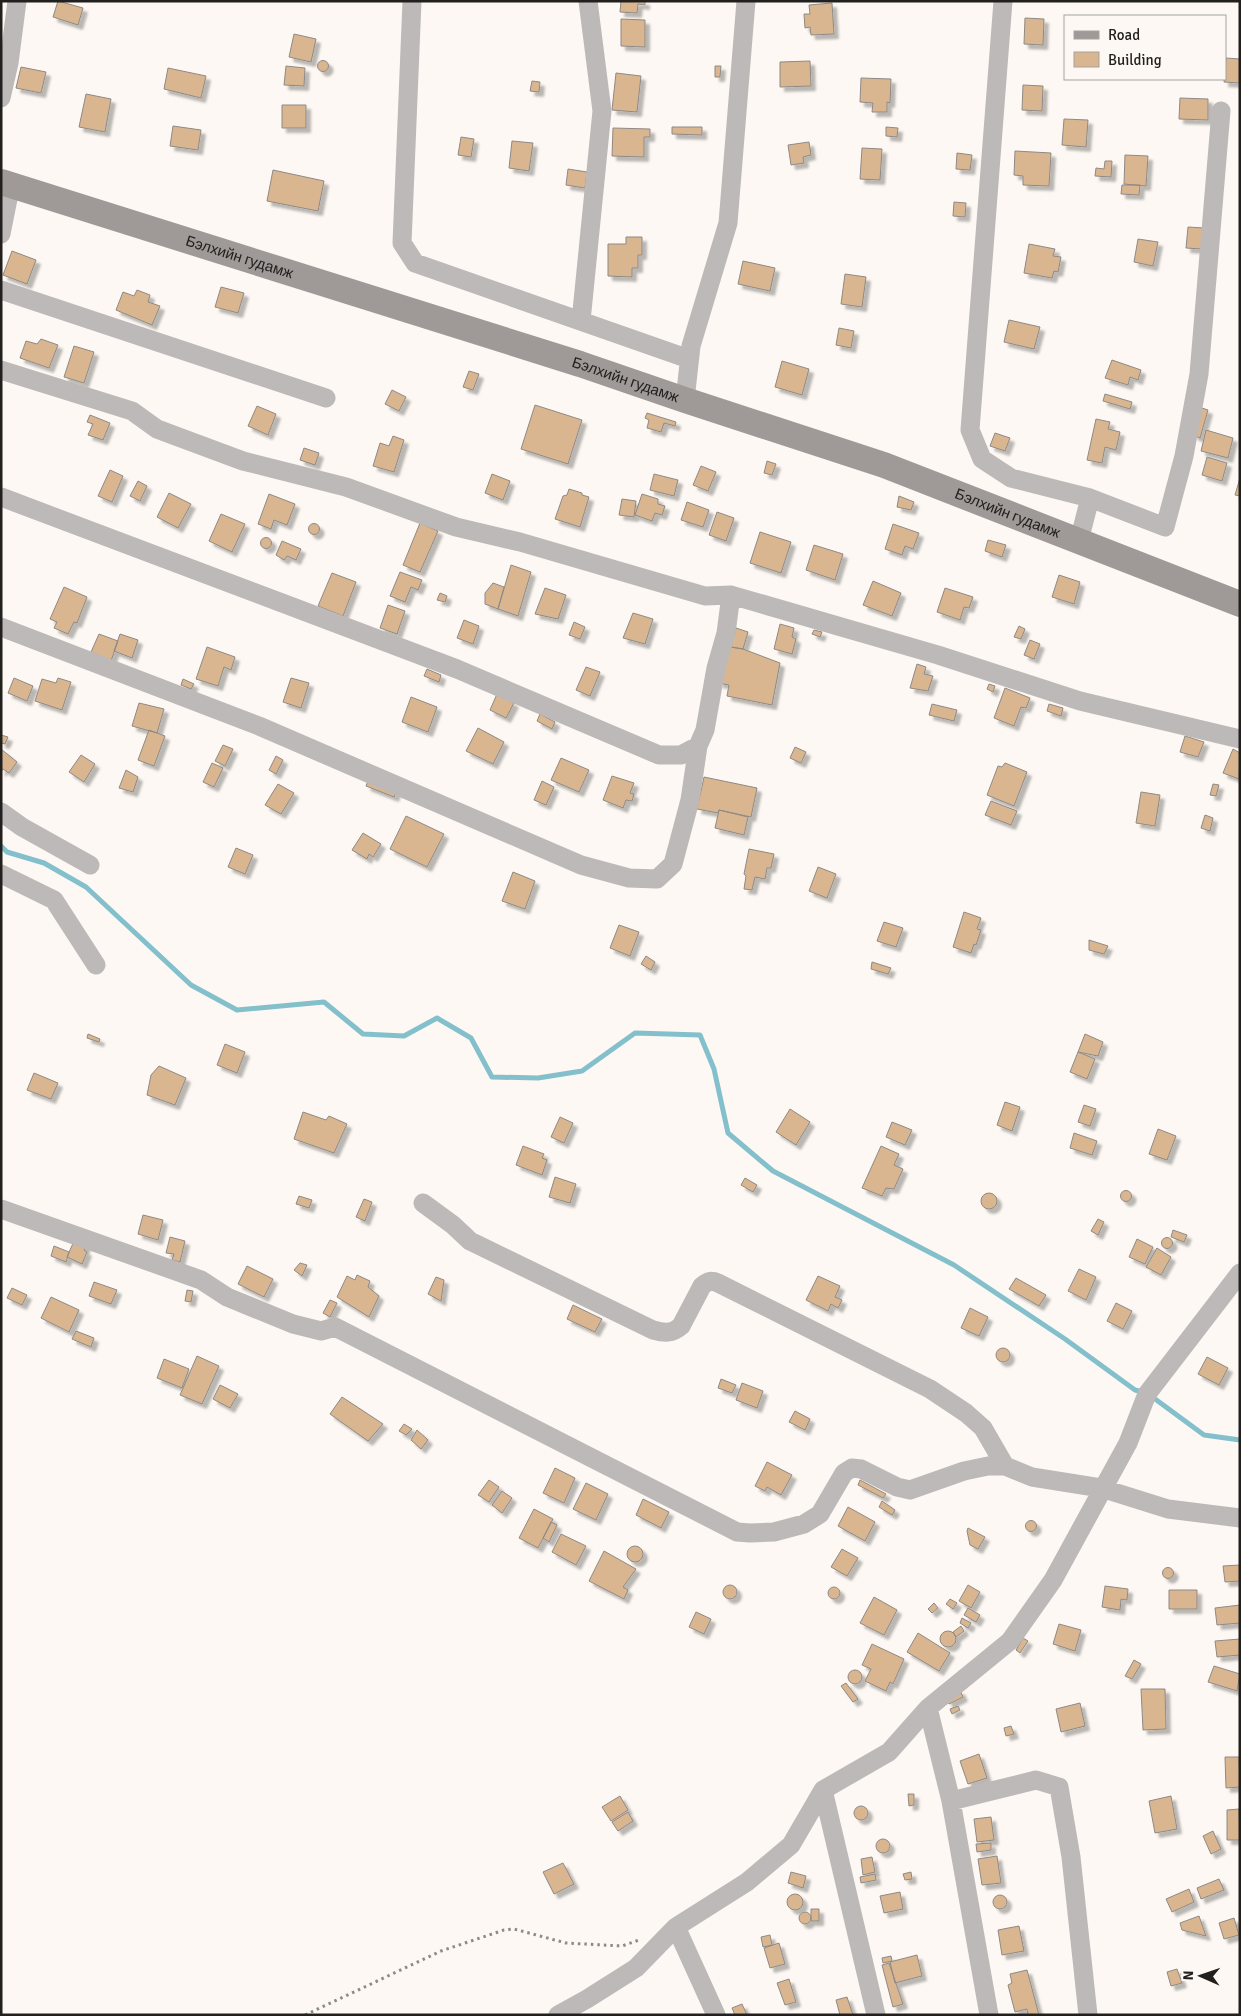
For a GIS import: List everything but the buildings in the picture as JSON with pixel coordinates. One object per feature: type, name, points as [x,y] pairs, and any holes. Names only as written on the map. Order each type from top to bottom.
[{"type":"main road","name":"Бэлхийн гудамж","points":[[6,183],[580,364],[884,465],[1240,604]]},
{"type":"street","points":[[1,98],[9,62],[17,1]]},
{"type":"street","points":[[412,1],[402,243],[416,263],[689,359]]},
{"type":"street","points":[[581,321],[602,111],[588,1]]},
{"type":"street","points":[[685,400],[690,346],[728,223],[746,1]]},
{"type":"street","points":[[1003,1],[970,430],[982,459],[1012,478],[1090,498],[1165,527],[1184,456],[1199,374],[1221,111]]},
{"type":"street","points":[[1,234],[6,183]]},
{"type":"street","points":[[1,290],[326,398]]},
{"type":"street","points":[[1,370],[132,412],[157,429],[243,461],[346,487],[456,527],[538,547],[705,596],[731,595],[938,655],[1080,701],[1240,739]]},
{"type":"street","points":[[1,496],[457,669],[659,755],[680,755],[698,746]]},
{"type":"street","points":[[1079,541],[1090,498]]},
{"type":"street","points":[[1,627],[259,726],[581,864],[629,878],[657,879],[673,864],[690,800],[698,746],[705,730],[716,668],[726,633],[731,595]]},
{"type":"street","points":[[1,812],[22,827],[90,865]]},
{"type":"street","points":[[1,874],[54,900],[96,965]]},
{"type":"street","points":[[423,1203],[453,1225],[470,1241],[653,1330],[663,1332],[677,1330],[681,1326],[702,1286],[707,1282],[718,1283],[930,1389],[966,1412],[983,1428],[1005,1466]]},
{"type":"street","points":[[1,1209],[201,1280],[227,1297],[293,1324],[320,1331],[335,1326],[737,1532],[774,1532],[804,1524],[820,1514],[844,1473],[852,1468],[861,1469],[897,1487],[910,1490],[964,1471],[988,1466],[1005,1466],[1032,1477],[1101,1488],[1168,1509],[1240,1518]]},
{"type":"street","points":[[558,2015],[590,2007],[636,1968],[676,1927],[747,1882],[791,1845],[823,1790],[889,1752],[928,1708],[1010,1641],[1053,1580],[1101,1488],[1128,1442],[1148,1394],[1240,1273]]},
{"type":"street","points":[[928,1708],[951,1801],[990,2015]]},
{"type":"street","points":[[951,1801],[1036,1780],[1060,1787],[1071,1857],[1088,2015]]},
{"type":"street","points":[[823,1790],[876,2015]]},
{"type":"street","points":[[676,1927],[716,2015]]},
{"type":"path","points":[[305,2015],[441,1950],[504,1930],[514,1929],[566,1943],[622,1946],[640,1940]]},
{"type":"waterway","points":[[1,846],[7,852],[44,863],[86,887],[191,985],[237,1010],[324,1002],[363,1034],[404,1036],[437,1018],[471,1038],[492,1077],[538,1078],[582,1071],[635,1033],[700,1035],[714,1069],[728,1133],[773,1171],[954,1265],[1065,1339],[1135,1390],[1143,1392]]},
{"type":"waterway","points":[[1151,1396],[1204,1435],[1240,1440]]}]
